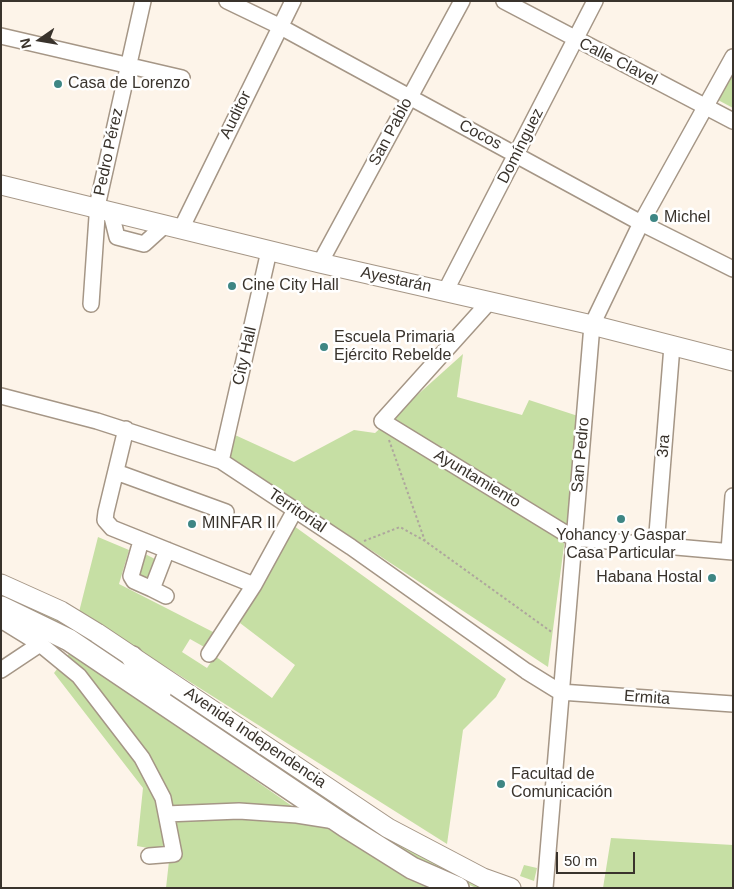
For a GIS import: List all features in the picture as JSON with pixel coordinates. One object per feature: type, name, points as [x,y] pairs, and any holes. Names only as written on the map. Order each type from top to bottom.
[{"type":"highway","name":"Avenida Independencia","points":[[1,607],[69,640],[412,868],[458,888]]},
{"type":"highway","points":[[132,657],[173,709]]},
{"type":"main road","name":"Ayestarán","points":[[1,185],[320,263],[592,324],[733,361]]},
{"type":"main road","name":"Avenida Independencia","points":[[1,584],[61,612],[132,657],[388,828],[483,878],[511,888]]},
{"type":"street","name":"Pedro Pérez","points":[[91,304],[128,66],[143,1]]},
{"type":"street","name":"Cocos","points":[[227,1],[279,26],[641,223],[733,269]]},
{"type":"street","name":"Auditor","points":[[173,227],[292,1]]},
{"type":"street","name":"San Pablo","points":[[320,263],[462,1]]},
{"type":"street","name":"Calle Clavel","points":[[504,1],[575,40],[733,120]]},
{"type":"street","name":"Domínguez","points":[[446,290],[595,1]]},
{"type":"street","points":[[1,36],[182,78]]},
{"type":"street","name":"San Pedro","points":[[545,888],[564,641],[592,324],[641,223],[733,57]]},
{"type":"street","name":"City Hall","points":[[221,461],[269,251]]},
{"type":"street","points":[[382,421],[490,302]]},
{"type":"street","name":"3ra","points":[[656,546],[672,346]]},
{"type":"street","name":"Territorial","points":[[1,396],[126,429],[221,461],[351,547],[526,671],[560,692]]},
{"type":"street","name":"Ayuntamiento","points":[[382,421],[574,538],[731,552]]},
{"type":"street","points":[[126,429],[105,520],[112,528],[141,541],[254,585]]},
{"type":"street","points":[[116,472],[226,512]]},
{"type":"street","points":[[731,552],[733,496]]},
{"type":"street","points":[[209,654],[254,585],[295,510]]},
{"type":"street","points":[[141,541],[131,576],[134,581],[159,593],[167,550]]},
{"type":"street","points":[[1,620],[40,644],[79,676],[142,758],[162,798],[174,854],[149,856]]},
{"type":"street","points":[[1,670],[40,644]]},
{"type":"street","name":"Ermita","points":[[560,692],[733,704]]},
{"type":"street","points":[[166,814],[238,811],[297,815],[339,821]]},
{"type":"path","points":[[382,421],[425,541]]},
{"type":"path","points":[[351,547],[400,527],[425,541],[564,641]]},
{"type":"green space","points":[[733,73],[733,108],[718,100]]},
{"type":"green space","points":[[463,354],[457,397],[522,415],[529,400],[581,417],[548,667],[230,457],[235,435],[294,462],[354,430],[375,433]]},
{"type":"green space","points":[[294,526],[506,679],[496,697],[463,730],[447,844],[79,612],[98,537],[129,550],[119,584],[215,633],[206,648],[190,639],[182,652],[207,668],[215,656],[272,698],[295,665],[240,623]]},
{"type":"green space","points":[[147,555],[157,560],[150,580],[138,577],[144,556]]},
{"type":"green space","points":[[1,591],[55,617],[132,665],[148,683],[1,600]]},
{"type":"green space","points":[[71,651],[309,818],[430,888],[166,888],[170,852],[137,846],[143,788],[54,673]]},
{"type":"green space","points":[[159,681],[495,888],[476,888],[409,856],[168,693]]},
{"type":"green space","points":[[611,838],[733,845],[733,888],[603,888]]},
{"type":"green space","points":[[524,865],[537,868],[534,881],[520,876]]},
{"type":"place","name":"Casa de Lorenzo","points":[[58,84]]},
{"type":"place","name":"Michel","points":[[654,218]]},
{"type":"place","name":"Cine City Hall","points":[[232,286]]},
{"type":"place","name":"Escuela Primaria Ejército Rebelde","points":[[324,347]]},
{"type":"place","name":"Yohancy y Gaspar Casa Particular","points":[[621,519]]},
{"type":"place","name":"MINFAR II","points":[[192,524]]},
{"type":"place","name":"Habana Hostal","points":[[712,578]]},
{"type":"place","name":"Facultad de Comunicación","points":[[501,784]]}]
